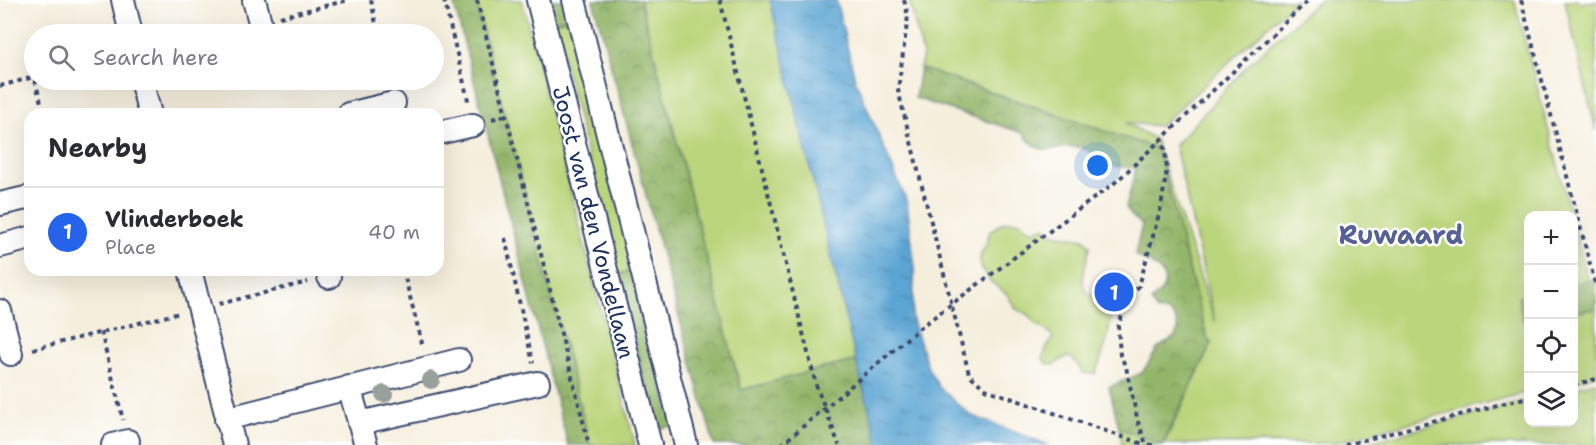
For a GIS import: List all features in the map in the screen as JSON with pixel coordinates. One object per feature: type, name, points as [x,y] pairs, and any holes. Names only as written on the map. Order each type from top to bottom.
[{"type":"street","points":[[123,0],[129,24]]},
{"type":"street","points":[[254,0],[260,22]]},
{"type":"street","name":"Joost van den Vondellaan","points":[[538,0],[650,445]]},
{"type":"street","name":"Joost van den Vondellaan","points":[[574,0],[686,445]]},
{"type":"street","points":[[144,90],[148,108]]},
{"type":"street","points":[[376,108],[394,104]]},
{"type":"street","points":[[444,132],[473,125]]},
{"type":"street","points":[[0,204],[24,198]]},
{"type":"street","points":[[0,246],[24,240]]},
{"type":"street","points":[[191,276],[234,445]]},
{"type":"street","points":[[0,311],[11,354]]},
{"type":"street","points":[[226,418],[459,360]]},
{"type":"street","points":[[359,423],[538,383]]},
{"type":"street","points":[[349,387],[366,445]]},
{"type":"path","points":[[371,0],[376,24]]},
{"type":"path","points":[[444,0],[473,125],[507,115]]},
{"type":"path","points":[[477,0],[589,445]]},
{"type":"path","points":[[720,0],[816,385],[839,445]]},
{"type":"path","points":[[904,0],[908,16],[898,90],[969,374],[985,389],[1153,445]]},
{"type":"path","points":[[781,445],[922,326],[1117,181],[1310,0]]},
{"type":"path","points":[[1521,0],[1596,287]]},
{"type":"path","points":[[0,86],[24,81]]},
{"type":"path","points":[[38,90],[42,108]]},
{"type":"path","points":[[1146,444],[1138,422],[1126,368],[1120,355],[1118,327],[1128,299],[1139,286],[1163,196],[1167,169],[1165,149],[1159,142]]},
{"type":"path","points":[[505,238],[538,383]]},
{"type":"path","points":[[11,354],[199,309],[317,276]]},
{"type":"path","points":[[405,276],[429,368]]},
{"type":"path","points":[[101,332],[121,443]]},
{"type":"path","points":[[1578,384],[1596,380]]},
{"type":"path","points":[[1345,445],[1359,444],[1524,398]]},
{"type":"green space","points":[[453,0],[475,0],[590,445],[568,445]]},
{"type":"green space","points":[[475,0],[522,0],[635,445],[590,445]]},
{"type":"green space","points":[[548,0],[566,0],[571,18],[554,22]]},
{"type":"green space","points":[[593,0],[640,0],[741,390],[856,361],[879,445],[714,445]]},
{"type":"green space","points":[[640,0],[770,0],[856,361],[741,390]]},
{"type":"green space","points":[[909,0],[1296,0],[1160,126],[1126,123],[1155,139],[1215,322],[1175,145],[1248,65],[1319,0],[1514,0],[1570,211],[1524,211],[1524,393],[1333,443],[1164,444],[1212,343],[1207,338],[1158,149],[920,68],[923,55]]},
{"type":"green space","points":[[1565,0],[1578,0],[1579,3],[1596,1],[1596,131]]},
{"type":"green space","points":[[571,18],[633,269],[618,275],[554,22]]},
{"type":"green space","points":[[920,68],[1158,149],[1207,338],[1211,344],[1162,445],[1119,428],[1109,387],[1142,373],[1158,348],[1175,337],[1178,329],[1175,318],[1168,312],[1156,310],[1151,301],[1162,290],[1164,278],[1152,264],[1135,255],[1142,225],[1126,207],[1136,168],[1107,164],[1090,151],[1079,147],[1047,150],[1039,148],[1031,143],[1023,133],[915,98]]},
{"type":"green space","points":[[1004,222],[1021,222],[1028,229],[1035,231],[1042,227],[1054,234],[1084,239],[1090,246],[1083,274],[1084,288],[1090,294],[1104,300],[1110,309],[1107,338],[1095,374],[1083,373],[1073,358],[1066,357],[1054,365],[1046,363],[1043,358],[1053,338],[1050,333],[1035,323],[1028,314],[1016,309],[1007,294],[990,281],[982,269],[981,253],[986,246],[990,231]]},
{"type":"green space","points":[[1578,242],[1596,312],[1596,375],[1578,380]]},
{"type":"green space","points":[[633,269],[673,426],[656,429],[618,275]]},
{"type":"green space","points":[[1596,279],[1596,309],[1578,311],[1578,283]]},
{"type":"green space","points":[[1524,296],[1524,321],[1523,321],[1518,297]]},
{"type":"green space","points":[[1596,382],[1596,445],[1368,445],[1370,442],[1524,401],[1524,427],[1578,427],[1578,387]]},
{"type":"green space","points":[[1119,428],[1162,445],[1120,445],[1122,442]]},
{"type":"water","points":[[770,0],[836,0],[855,79],[907,202],[915,268],[912,317],[928,368],[939,387],[970,415],[1049,445],[879,445],[856,361]]},
{"type":"place","name":"Vlinderboek","points":[[1114,292]]},
{"type":"district","name":"Ruwaard","points":[[1401,235]]}]
